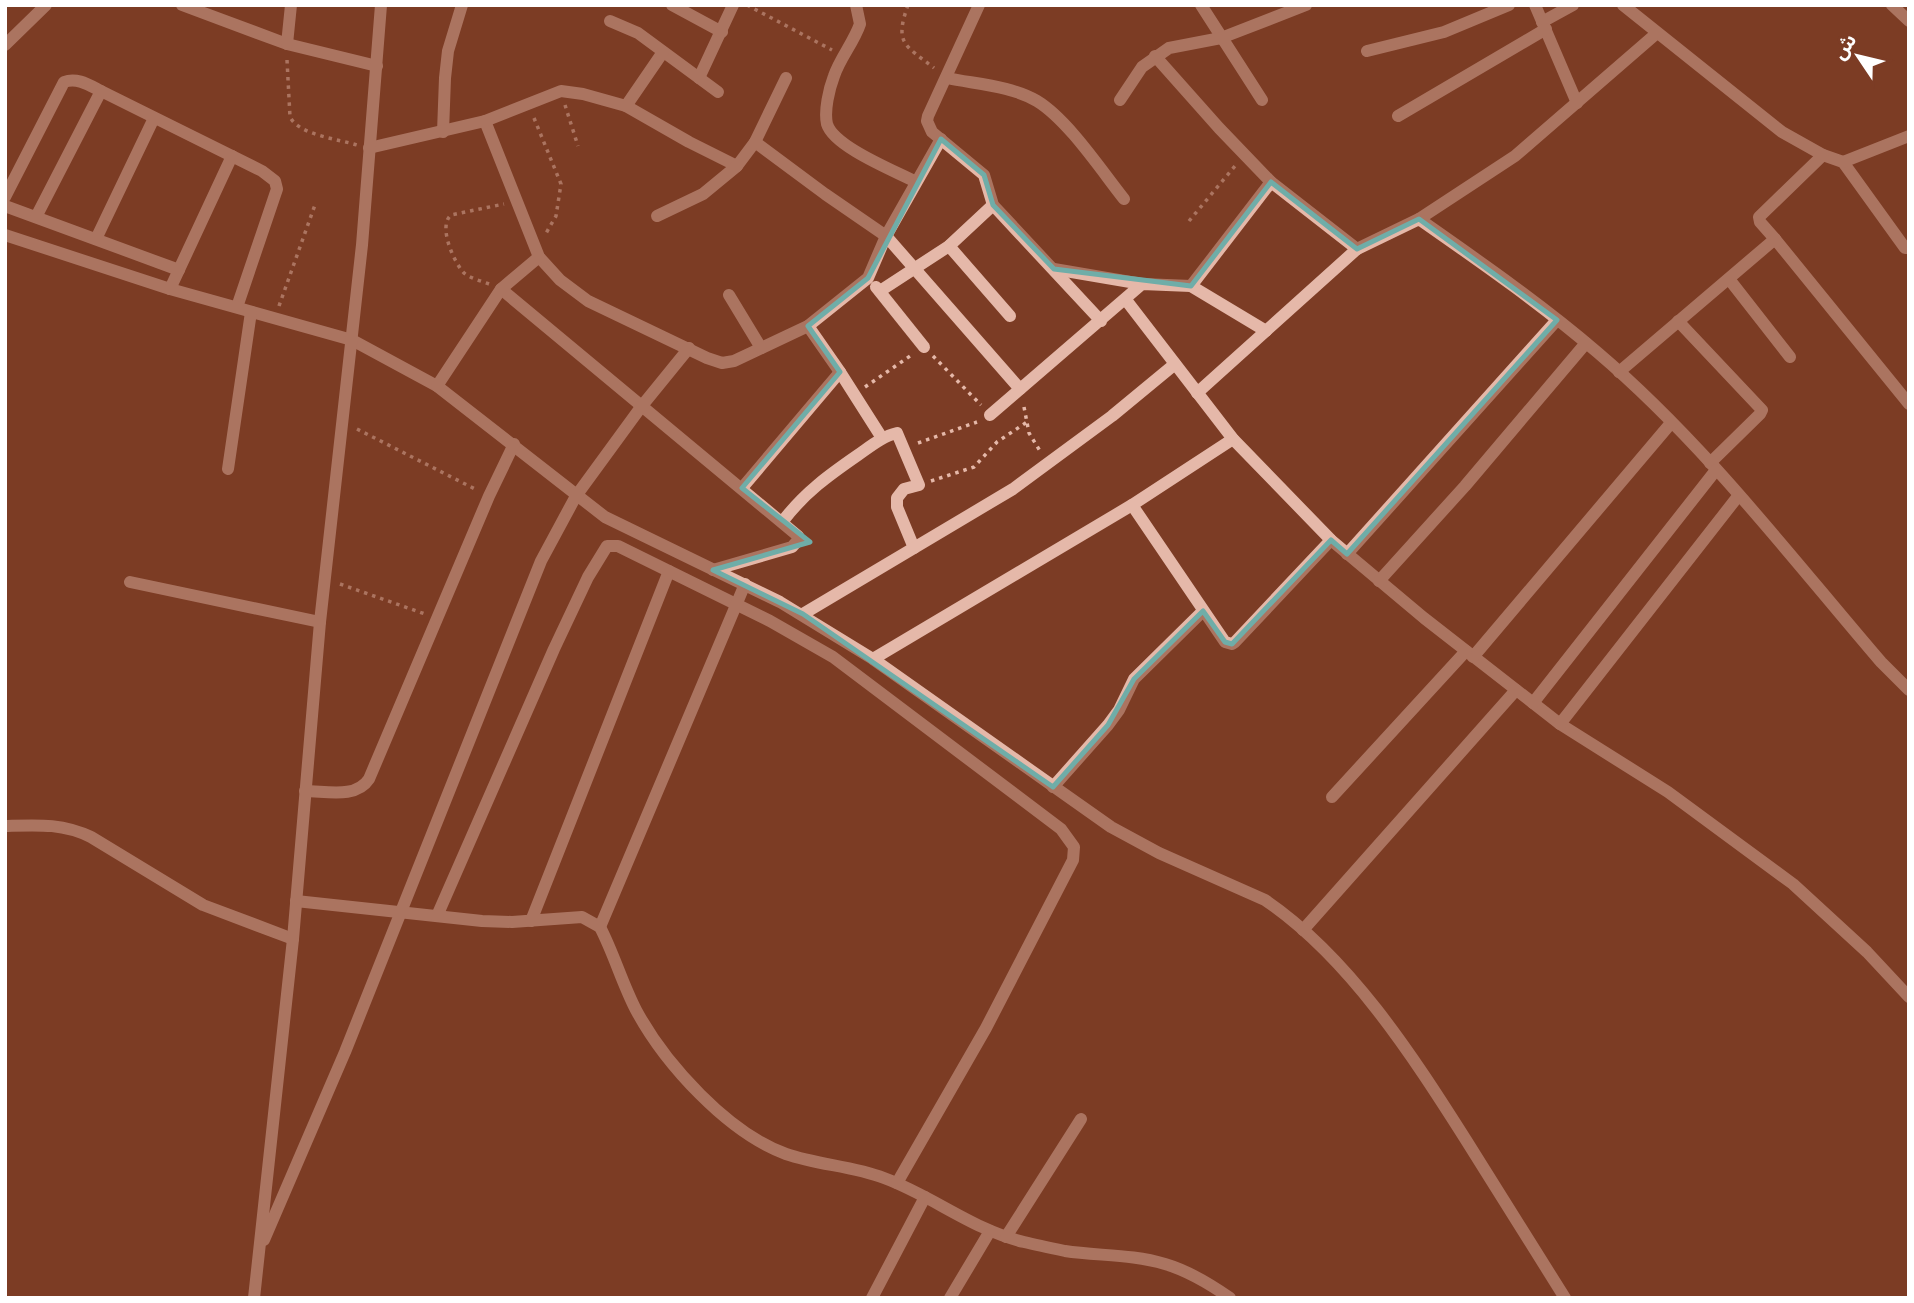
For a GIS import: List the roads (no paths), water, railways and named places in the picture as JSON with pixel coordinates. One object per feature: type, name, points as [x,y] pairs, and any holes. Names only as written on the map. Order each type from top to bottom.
[{"type":"street","points":[[5,45],[46,5]]},
{"type":"street","points":[[182,5],[287,44],[377,66]]},
{"type":"street","points":[[287,44],[291,5]]},
{"type":"street","points":[[254,1298],[293,939],[320,622],[352,340],[381,5]]},
{"type":"street","points":[[443,132],[444,78],[448,51],[462,5]]},
{"type":"street","points":[[672,5],[722,32]]},
{"type":"street","points":[[699,78],[733,5]]},
{"type":"street","points":[[856,5],[860,24],[843,54],[829,91],[827,122],[830,130],[854,150],[916,182]]},
{"type":"street","points":[[979,5],[927,121],[932,132],[984,175],[993,205],[1101,321]]},
{"type":"street","points":[[1201,5],[1262,100]]},
{"type":"street","points":[[1120,100],[1135,75],[1155,56],[1177,44],[1221,38],[1306,5]]},
{"type":"street","points":[[1367,51],[1444,32],[1509,5]]},
{"type":"street","points":[[1535,5],[1577,103]]},
{"type":"street","points":[[1398,116],[1573,5]]},
{"type":"street","points":[[1623,5],[1782,132],[1823,155],[1843,162],[1905,248],[1909,248]]},
{"type":"street","points":[[1892,5],[1909,21]]},
{"type":"street","points":[[610,21],[638,33],[718,92]]},
{"type":"street","points":[[1196,393],[1357,249],[1419,219],[1498,169],[1657,33]]},
{"type":"street","points":[[626,106],[663,52]]},
{"type":"street","points":[[1155,56],[1271,182],[1357,249]]},
{"type":"street","points":[[657,216],[703,194],[737,166],[755,142],[786,78]]},
{"type":"street","points":[[947,78],[1037,101],[1058,118],[1124,199]]},
{"type":"street","points":[[5,197],[64,82],[79,81],[101,91],[271,177],[277,189],[237,307]]},
{"type":"street","points":[[36,217],[101,91]]},
{"type":"street","points":[[369,148],[485,121],[561,91],[626,106],[737,166]]},
{"type":"street","points":[[96,239],[155,118]]},
{"type":"street","points":[[485,121],[539,257],[560,280],[587,301],[722,363],[734,361],[808,326],[868,278],[886,236],[941,139]]},
{"type":"street","points":[[1843,162],[1909,135]]},
{"type":"street","points":[[755,142],[886,236],[1020,389]]},
{"type":"street","points":[[1823,155],[1759,217],[1760,222],[1909,404]]},
{"type":"street","points":[[170,289],[232,156]]},
{"type":"street","points":[[1191,286],[1271,182]]},
{"type":"street","points":[[880,291],[949,246],[993,205]]},
{"type":"street","points":[[5,206],[179,270]]},
{"type":"street","points":[[1419,219],[1557,320],[1619,372],[1671,422],[1739,495],[1881,662],[1909,690]]},
{"type":"street","points":[[5,235],[170,289],[352,340],[438,386],[605,517],[803,614],[873,659],[1111,827],[1159,853],[1265,900],[1303,930],[1369,1000],[1427,1078],[1565,1298]]},
{"type":"street","points":[[1619,372],[1775,239]]},
{"type":"street","points":[[949,246],[1010,316]]},
{"type":"street","points":[[438,386],[501,289],[539,257]]},
{"type":"street","points":[[1054,270],[1142,284],[1191,286],[1266,331]]},
{"type":"street","points":[[868,278],[923,347]]},
{"type":"street","points":[[1729,279],[1790,356]]},
{"type":"street","points":[[990,415],[1142,284]]},
{"type":"street","points":[[501,289],[798,536],[799,539],[792,547],[713,570]]},
{"type":"street","points":[[729,295],[761,348]]},
{"type":"street","points":[[1126,300],[1233,439],[1331,540],[1470,654],[1560,723],[1668,792],[1793,884],[1867,952],[1909,997]]},
{"type":"street","points":[[228,469],[251,312]]},
{"type":"street","points":[[1347,554],[1557,320]]},
{"type":"street","points":[[1532,702],[1713,467],[1762,410],[1678,321]]},
{"type":"street","points":[[808,326],[841,372],[882,438]]},
{"type":"street","points":[[1379,581],[1465,486],[1586,344]]},
{"type":"street","points":[[258,1253],[345,1052],[526,594],[576,496],[641,407],[689,348]]},
{"type":"street","points":[[803,614],[1049,465],[1175,363]]},
{"type":"street","points":[[742,488],[841,372]]},
{"type":"street","points":[[1332,797],[1470,654],[1671,422]]},
{"type":"street","points":[[783,521],[808,491],[882,438],[897,432],[919,485],[904,489],[897,498],[897,508],[914,548]]},
{"type":"street","points":[[873,659],[1132,505],[1233,439]]},
{"type":"street","points":[[305,791],[351,792],[365,785],[514,444]]},
{"type":"street","points":[[1560,723],[1739,495]]},
{"type":"street","points":[[1132,505],[1224,642],[1232,644],[1331,540]]},
{"type":"street","points":[[437,916],[544,672],[602,550],[607,546],[618,546],[669,571],[833,657],[1061,830],[1074,847],[1073,860],[1014,976],[897,1183]]},
{"type":"street","points":[[531,921],[669,571]]},
{"type":"street","points":[[130,582],[320,622]]},
{"type":"street","points":[[600,927],[744,584]]},
{"type":"street","points":[[1054,787],[1108,725],[1119,710],[1134,679],[1203,611]]},
{"type":"street","points":[[1303,930],[1516,690]]},
{"type":"street","points":[[5,826],[64,826],[76,830],[92,837],[203,905],[293,939]]},
{"type":"street","points":[[296,901],[482,921],[582,917],[600,927],[637,1011],[660,1047],[725,1119],[754,1138],[785,1154],[882,1177],[1006,1237],[1066,1251],[1139,1257],[1166,1264],[1186,1271],[1228,1297]]},
{"type":"street","points":[[1006,1237],[1082,1119]]},
{"type":"street","points":[[872,1298],[925,1197]]},
{"type":"street","points":[[950,1298],[990,1231]]}]
